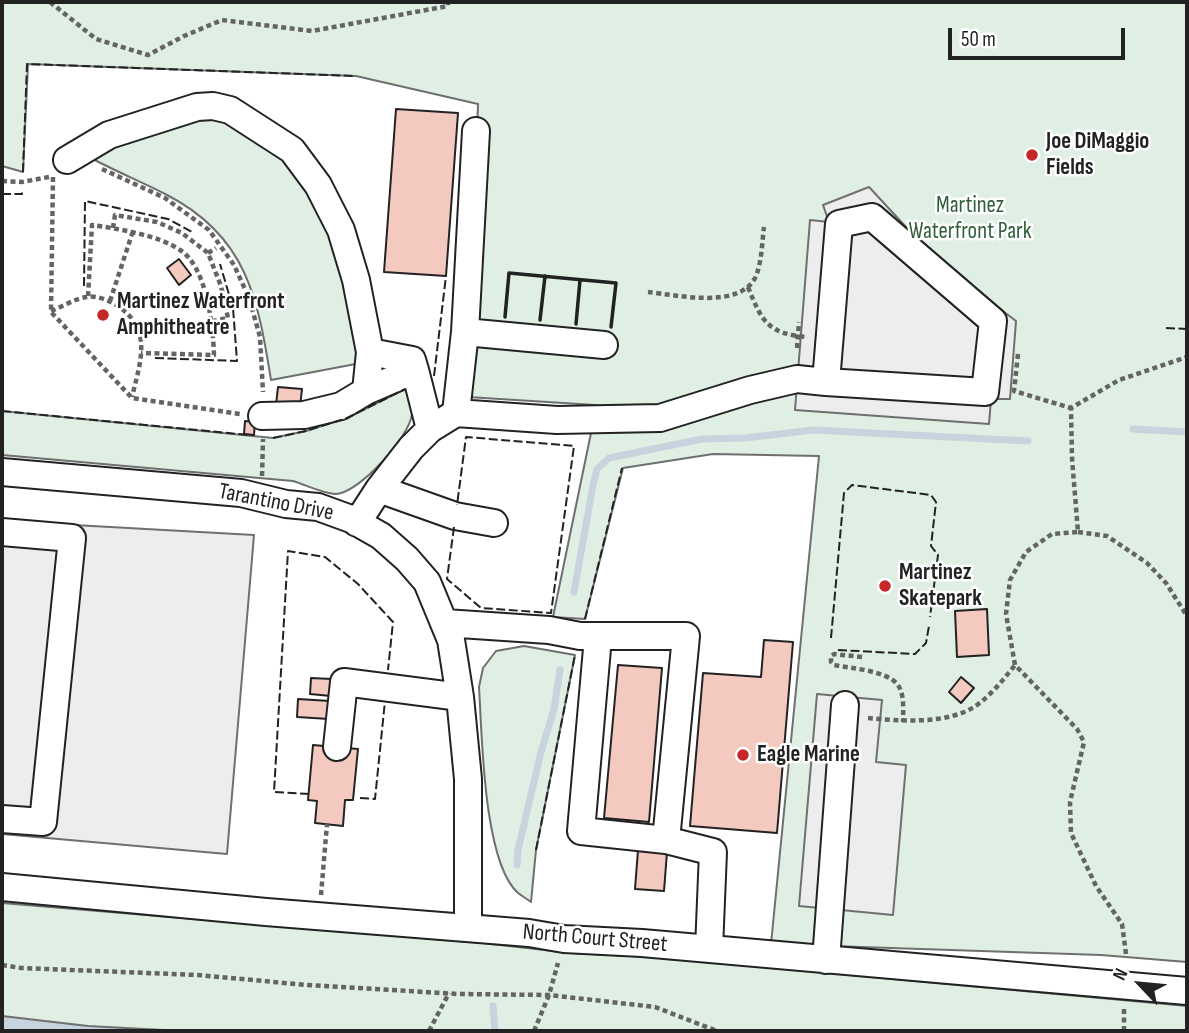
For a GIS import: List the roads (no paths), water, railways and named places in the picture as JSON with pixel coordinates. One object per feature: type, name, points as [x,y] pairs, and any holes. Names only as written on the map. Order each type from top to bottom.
[{"type":"street","points":[[60,168],[109,135],[197,107],[213,106],[230,110],[292,150],[318,185],[341,230],[356,280],[370,352],[366,391]]},
{"type":"street","points":[[456,413],[465,331],[476,131]]},
{"type":"street","points":[[358,523],[379,489],[430,429],[456,413],[556,420],[660,418],[750,390],[797,379],[826,382],[985,392],[993,321],[872,217],[839,224],[826,382]]},
{"type":"street","points":[[465,331],[604,345]]},
{"type":"street","points":[[370,352],[412,360],[430,429]]},
{"type":"street","points":[[262,416],[304,415],[341,406],[366,391],[415,370]]},
{"type":"street","name":"Tarantino Drive","points":[[2,471],[259,496],[286,504],[318,506],[381,536],[407,559],[427,582],[451,640],[468,779],[468,928]]},
{"type":"street","points":[[379,489],[455,516],[494,523]]},
{"type":"street","points":[[2,532],[72,538],[43,822],[2,819]]},
{"type":"street","points":[[445,623],[549,629],[598,637],[686,636],[666,840]]},
{"type":"street","points":[[598,637],[581,831],[666,840],[713,852],[709,949]]},
{"type":"street","points":[[337,747],[344,682],[460,697]]},
{"type":"street","points":[[826,960],[845,705]]},
{"type":"street","name":"North Court Street","points":[[2,887],[319,917],[528,933],[564,939],[1187,991]]},
{"type":"waterway","points":[[1133,429],[1187,432]]},
{"type":"waterway","points":[[574,592],[597,469],[609,458],[702,439],[746,438],[813,430],[1028,441]]},
{"type":"waterway","points":[[517,865],[518,850],[541,752],[554,709],[560,670]]},
{"type":"waterway","points":[[493,1006],[495,1031]]},
{"type":"place","name":"Joe DiMaggio Fields","points":[[1032,155]]},
{"type":"place","name":"Martinez Waterfront Amphitheatre","points":[[103,315]]},
{"type":"place","name":"Martinez Skatepark","points":[[885,586]]},
{"type":"place","name":"Eagle Marine","points":[[743,755]]},
{"type":"park label","name":"Martinez Waterfront Park","points":[[970,219]]}]
